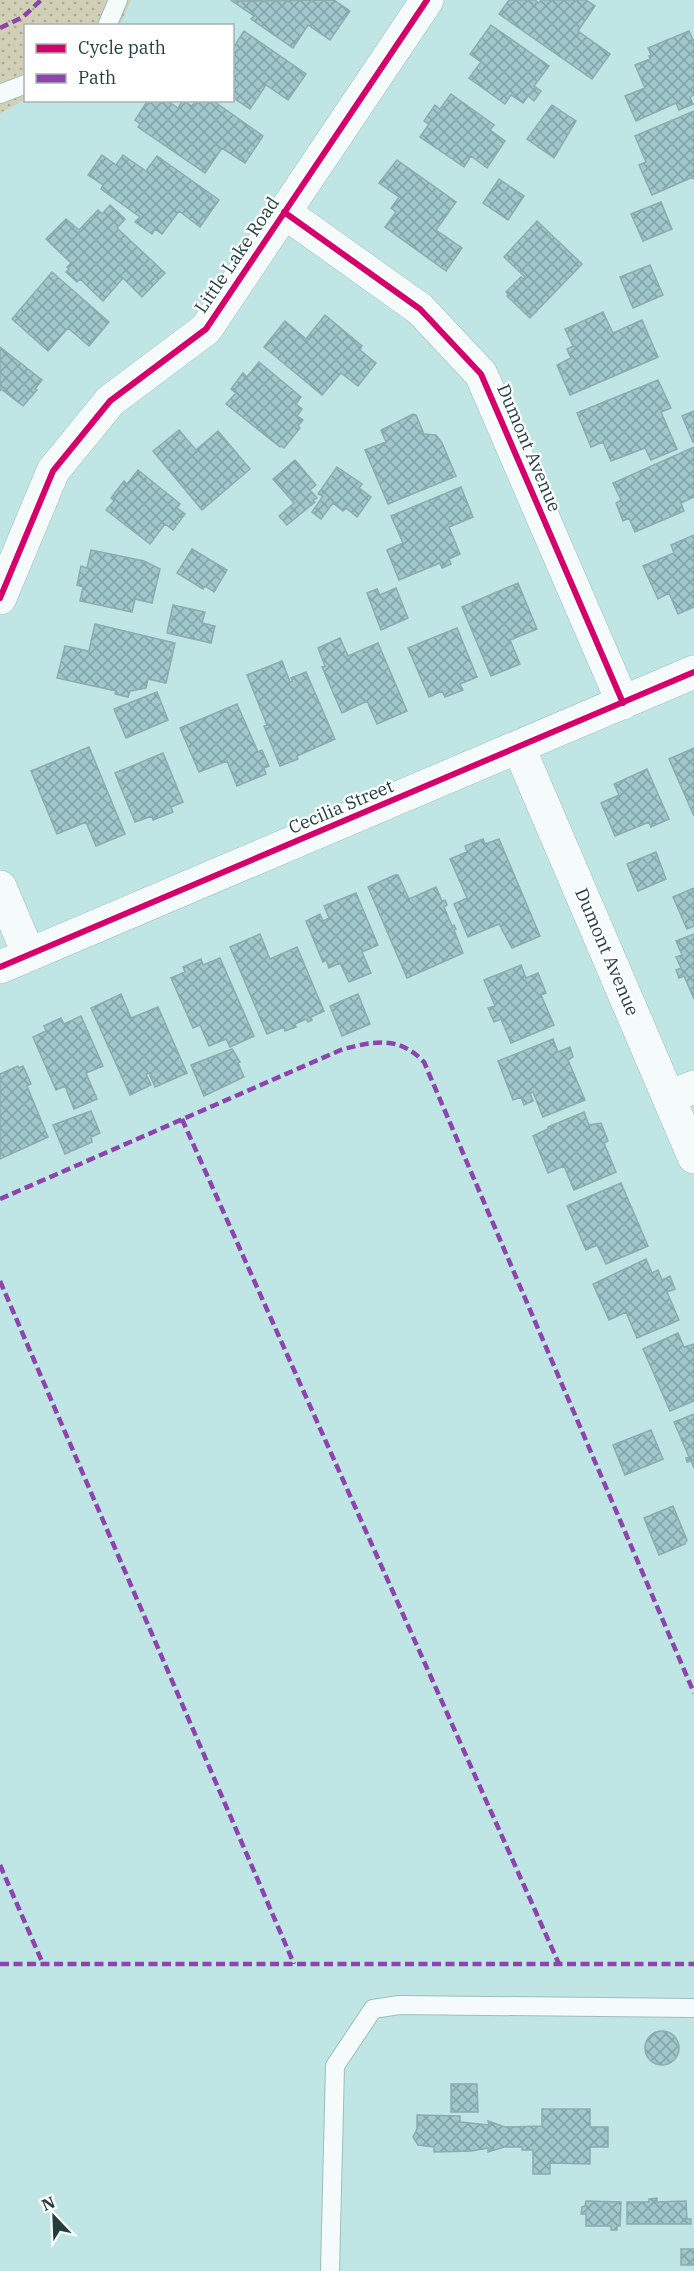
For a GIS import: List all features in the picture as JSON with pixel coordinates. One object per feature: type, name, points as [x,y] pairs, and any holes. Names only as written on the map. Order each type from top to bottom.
[{"type":"street","name":"Little Lake Road","points":[[0,598],[53,471],[110,401],[206,329],[427,0]]},
{"type":"street","name":"Dumont Avenue","points":[[284,212],[420,309],[481,374],[623,703]]},
{"type":"street","name":"Cecilia Street","points":[[14,961],[694,672]]},
{"type":"street","name":"Dumont Avenue","points":[[519,748],[682,1092],[694,1157]]},
{"type":"street","points":[[0,887],[14,961]]},
{"type":"lane","points":[[108,24],[118,0]]},
{"type":"lane","points":[[0,94],[24,85]]},
{"type":"lane","points":[[330,2271],[335,2066],[373,2009],[399,2005],[694,2008]]},
{"type":"green space","points":[[0,0],[131,0],[120,24],[24,24],[24,101],[0,113]]},
{"type":"building","points":[[334,0],[350,11],[330,40],[308,25],[293,48],[251,19],[254,16],[232,1]]},
{"type":"building","points":[[509,0],[535,0],[539,3],[541,0],[586,0],[595,6],[578,31],[610,54],[592,79],[499,14]]},
{"type":"building","points":[[491,25],[549,66],[534,86],[541,91],[534,101],[528,96],[523,103],[511,95],[505,104],[469,78],[481,62],[470,54]]},
{"type":"building","points":[[244,31],[306,74],[288,100],[266,85],[250,109],[234,98],[235,45]]},
{"type":"building","points":[[689,31],[694,42],[694,95],[690,97],[693,104],[679,110],[676,103],[636,121],[625,96],[645,88],[635,65],[650,59],[648,48]]},
{"type":"building","points":[[451,94],[494,125],[490,130],[505,141],[487,168],[471,156],[464,167],[420,137],[429,124],[424,121],[435,105],[440,109]]},
{"type":"building","points":[[147,102],[169,102],[178,108],[182,102],[192,106],[195,102],[215,102],[263,136],[245,163],[222,148],[205,173],[138,127],[140,124],[135,120]]},
{"type":"building","points":[[552,105],[576,121],[554,158],[527,139]]},
{"type":"building","points":[[694,111],[694,180],[693,177],[652,195],[639,165],[646,162],[635,136]]},
{"type":"building","points":[[102,155],[116,165],[123,155],[146,171],[157,156],[219,200],[200,227],[179,211],[162,234],[155,229],[152,234],[135,222],[140,217],[101,189],[103,185],[88,175]]},
{"type":"building","points":[[397,160],[456,202],[436,230],[462,248],[446,271],[385,227],[396,212],[391,208],[399,197],[379,183]]},
{"type":"building","points":[[499,179],[524,196],[508,220],[483,203]]},
{"type":"building","points":[[661,202],[672,229],[643,241],[631,214]]},
{"type":"building","points":[[110,205],[125,219],[117,228],[165,273],[142,297],[123,278],[103,301],[80,279],[77,282],[66,272],[71,263],[46,239],[66,219],[79,230],[98,210],[102,214]]},
{"type":"building","points":[[537,221],[582,264],[530,318],[507,296],[506,292],[521,277],[524,279],[525,277],[504,257]]},
{"type":"building","points":[[650,265],[663,295],[633,308],[620,277]]},
{"type":"building","points":[[52,272],[109,322],[89,346],[68,328],[48,351],[12,319]]},
{"type":"building","points":[[603,312],[613,333],[642,320],[658,357],[570,395],[557,365],[571,358],[567,349],[573,346],[565,329]]},
{"type":"building","points":[[325,315],[362,346],[360,350],[376,363],[358,386],[341,373],[322,395],[264,347],[285,321],[306,339]]},
{"type":"building","points":[[0,347],[42,380],[35,389],[37,390],[23,406],[1,389],[0,391]]},
{"type":"building","points":[[259,362],[301,397],[296,404],[302,409],[297,416],[303,420],[298,426],[300,428],[284,448],[226,404],[236,393],[231,389],[243,373],[247,377]]},
{"type":"building","points":[[658,380],[671,408],[661,412],[677,449],[651,460],[645,448],[611,461],[603,442],[591,447],[577,413]]},
{"type":"building","points":[[694,411],[694,442],[693,442],[682,416]]},
{"type":"building","points":[[413,414],[416,415],[424,434],[436,435],[442,443],[456,476],[388,504],[365,450],[386,442],[381,430]]},
{"type":"building","points":[[179,430],[196,450],[218,431],[250,469],[202,510],[153,451]]},
{"type":"building","points":[[694,447],[694,497],[681,503],[684,511],[635,532],[629,518],[623,521],[616,503],[621,500],[613,483]]},
{"type":"building","points":[[295,460],[316,485],[310,490],[317,498],[287,525],[279,516],[294,503],[273,479]]},
{"type":"building","points":[[337,467],[362,484],[359,488],[371,497],[357,517],[346,508],[343,511],[333,503],[321,519],[312,512],[323,496],[318,494]]},
{"type":"building","points":[[138,470],[180,504],[177,508],[185,514],[173,530],[165,524],[150,544],[106,510],[114,501],[111,498],[124,481],[127,484]]},
{"type":"building","points":[[461,487],[473,517],[449,527],[460,554],[449,559],[451,564],[442,568],[440,563],[399,580],[387,550],[403,543],[391,516]]},
{"type":"building","points":[[694,535],[694,607],[678,614],[669,593],[658,599],[643,566],[674,553],[671,545]]},
{"type":"building","points":[[192,549],[227,570],[214,592],[205,586],[203,589],[177,573]]},
{"type":"building","points":[[91,550],[144,561],[160,569],[152,603],[135,599],[132,612],[80,601],[83,587],[77,585],[81,566],[87,568]]},
{"type":"building","points":[[518,583],[537,629],[510,640],[520,664],[491,676],[462,607]]},
{"type":"building","points":[[396,588],[408,618],[381,630],[367,593],[377,589],[380,595]]},
{"type":"building","points":[[173,605],[205,612],[202,623],[215,626],[211,643],[167,633]]},
{"type":"building","points":[[95,624],[175,643],[166,683],[148,679],[146,688],[130,691],[128,697],[115,694],[116,691],[57,678],[65,646],[89,651]]},
{"type":"building","points":[[457,628],[477,677],[460,684],[463,690],[445,697],[442,691],[429,697],[408,648]]},
{"type":"building","points":[[340,638],[348,656],[378,643],[407,711],[377,724],[367,701],[342,713],[322,667],[325,666],[318,648]]},
{"type":"building","points":[[282,661],[290,682],[291,678],[306,672],[335,739],[280,766],[247,675]]},
{"type":"building","points":[[157,692],[168,720],[126,738],[114,709]]},
{"type":"building","points":[[237,704],[258,752],[262,750],[269,766],[264,768],[266,774],[237,786],[227,761],[199,772],[180,728]]},
{"type":"building","points":[[89,747],[125,834],[96,846],[86,822],[57,834],[31,771]]},
{"type":"building","points":[[694,748],[694,816],[669,759]]},
{"type":"building","points":[[163,753],[183,802],[171,807],[173,812],[153,820],[152,816],[135,822],[115,773]]},
{"type":"building","points":[[647,769],[669,819],[651,827],[649,822],[615,836],[601,803],[619,795],[614,784]]},
{"type":"building","points":[[483,839],[485,844],[499,839],[540,936],[512,948],[499,924],[468,937],[454,904],[467,898],[450,859],[467,852],[465,846]]},
{"type":"building","points":[[656,852],[666,879],[638,891],[627,864]]},
{"type":"building","points":[[398,875],[409,899],[436,887],[442,901],[445,900],[447,905],[444,907],[452,926],[454,925],[456,929],[454,930],[463,953],[407,978],[368,887]]},
{"type":"building","points":[[694,888],[694,926],[687,929],[673,897]]},
{"type":"building","points":[[356,893],[378,945],[362,952],[371,973],[349,982],[340,963],[329,968],[326,960],[323,962],[306,921],[320,914],[323,921],[329,918],[324,906]]},
{"type":"building","points":[[260,934],[270,959],[297,947],[324,1011],[311,1017],[312,1020],[308,1022],[306,1019],[295,1024],[296,1027],[285,1031],[284,1027],[267,1034],[230,947]]},
{"type":"building","points":[[694,934],[694,999],[684,976],[679,978],[676,970],[681,968],[676,957],[682,955],[676,941]]},
{"type":"building","points":[[220,958],[254,1036],[230,1047],[226,1039],[209,1046],[200,1025],[193,1028],[171,978],[185,972],[183,967],[201,959],[203,965]]},
{"type":"building","points":[[521,965],[526,978],[538,973],[546,993],[541,995],[554,1025],[511,1043],[501,1019],[494,1022],[488,1008],[495,1006],[484,980]]},
{"type":"building","points":[[121,994],[131,1018],[158,1007],[187,1073],[155,1087],[149,1073],[146,1074],[151,1085],[130,1095],[91,1008]]},
{"type":"building","points":[[358,994],[370,1024],[342,1036],[330,1006]]},
{"type":"building","points":[[81,1016],[103,1066],[86,1073],[97,1099],[74,1109],[65,1086],[56,1090],[33,1037],[46,1031],[44,1026],[61,1018],[64,1024]]},
{"type":"building","points":[[553,1039],[558,1052],[570,1047],[573,1057],[568,1060],[585,1100],[543,1117],[533,1092],[530,1093],[533,1101],[524,1105],[521,1097],[513,1100],[498,1061]]},
{"type":"building","points":[[232,1049],[240,1062],[238,1063],[244,1077],[204,1096],[191,1065]]},
{"type":"building","points":[[18,1066],[19,1068],[23,1066],[31,1084],[27,1086],[48,1137],[0,1159],[0,1074]]},
{"type":"building","points":[[91,1111],[100,1133],[91,1137],[92,1142],[65,1154],[53,1125]]},
{"type":"building","points":[[584,1112],[589,1125],[601,1123],[608,1141],[604,1143],[616,1172],[574,1190],[564,1166],[548,1173],[533,1136]]},
{"type":"building","points":[[621,1183],[648,1246],[606,1264],[597,1245],[586,1250],[567,1206]]},
{"type":"building","points":[[646,1259],[652,1273],[658,1270],[662,1280],[670,1276],[675,1289],[667,1292],[679,1320],[637,1338],[626,1312],[609,1320],[593,1284]]},
{"type":"building","points":[[678,1333],[684,1347],[694,1344],[694,1401],[670,1411],[643,1349]]},
{"type":"building","points":[[694,1414],[694,1468],[691,1461],[687,1462],[686,1458],[689,1457],[674,1422]]},
{"type":"building","points":[[651,1430],[663,1459],[625,1475],[613,1445]]},
{"type":"building","points":[[673,1506],[687,1540],[685,1544],[659,1555],[644,1518]]},
{"type":"building","points":[[662,2031],[674,2036],[679,2048],[674,2060],[662,2065],[650,2060],[645,2048],[650,2036]]},
{"type":"building","points":[[451,2084],[477,2084],[478,2112],[451,2112]]},
{"type":"building","points":[[542,2109],[590,2109],[590,2127],[608,2127],[608,2147],[590,2147],[590,2164],[550,2163],[550,2174],[533,2174],[533,2150],[522,2150],[522,2147],[504,2147],[488,2152],[488,2148],[434,2152],[434,2147],[418,2145],[413,2137],[417,2129],[417,2115],[460,2116],[460,2122],[489,2125],[488,2121],[505,2127],[542,2126]]},
{"type":"building","points":[[657,2198],[657,2202],[686,2201],[687,2219],[691,2219],[691,2224],[627,2224],[627,2202],[649,2202],[649,2199]]},
{"type":"building","points":[[586,2201],[621,2202],[620,2226],[617,2226],[617,2230],[611,2230],[611,2226],[586,2226],[586,2214],[581,2214]]},
{"type":"building","points":[[681,2249],[694,2249],[694,2265],[681,2265]]},
{"type":"marked path","points":[[0,28],[23,17],[41,0]]},
{"type":"marked path","points":[[0,1199],[343,1049],[386,1043],[396,1044],[415,1054],[424,1062],[694,1693]]},
{"type":"marked path","points":[[182,1119],[559,1964]]},
{"type":"marked path","points":[[0,1281],[294,1964]]},
{"type":"marked path","points":[[0,1865],[43,1964]]},
{"type":"marked path","points":[[0,1964],[694,1964]]},
{"type":"cycle path","points":[[0,598],[53,471],[110,401],[206,329],[427,0]]},
{"type":"cycle path","points":[[284,212],[420,309],[481,374],[623,703]]},
{"type":"cycle path","points":[[0,967],[694,672]]}]
